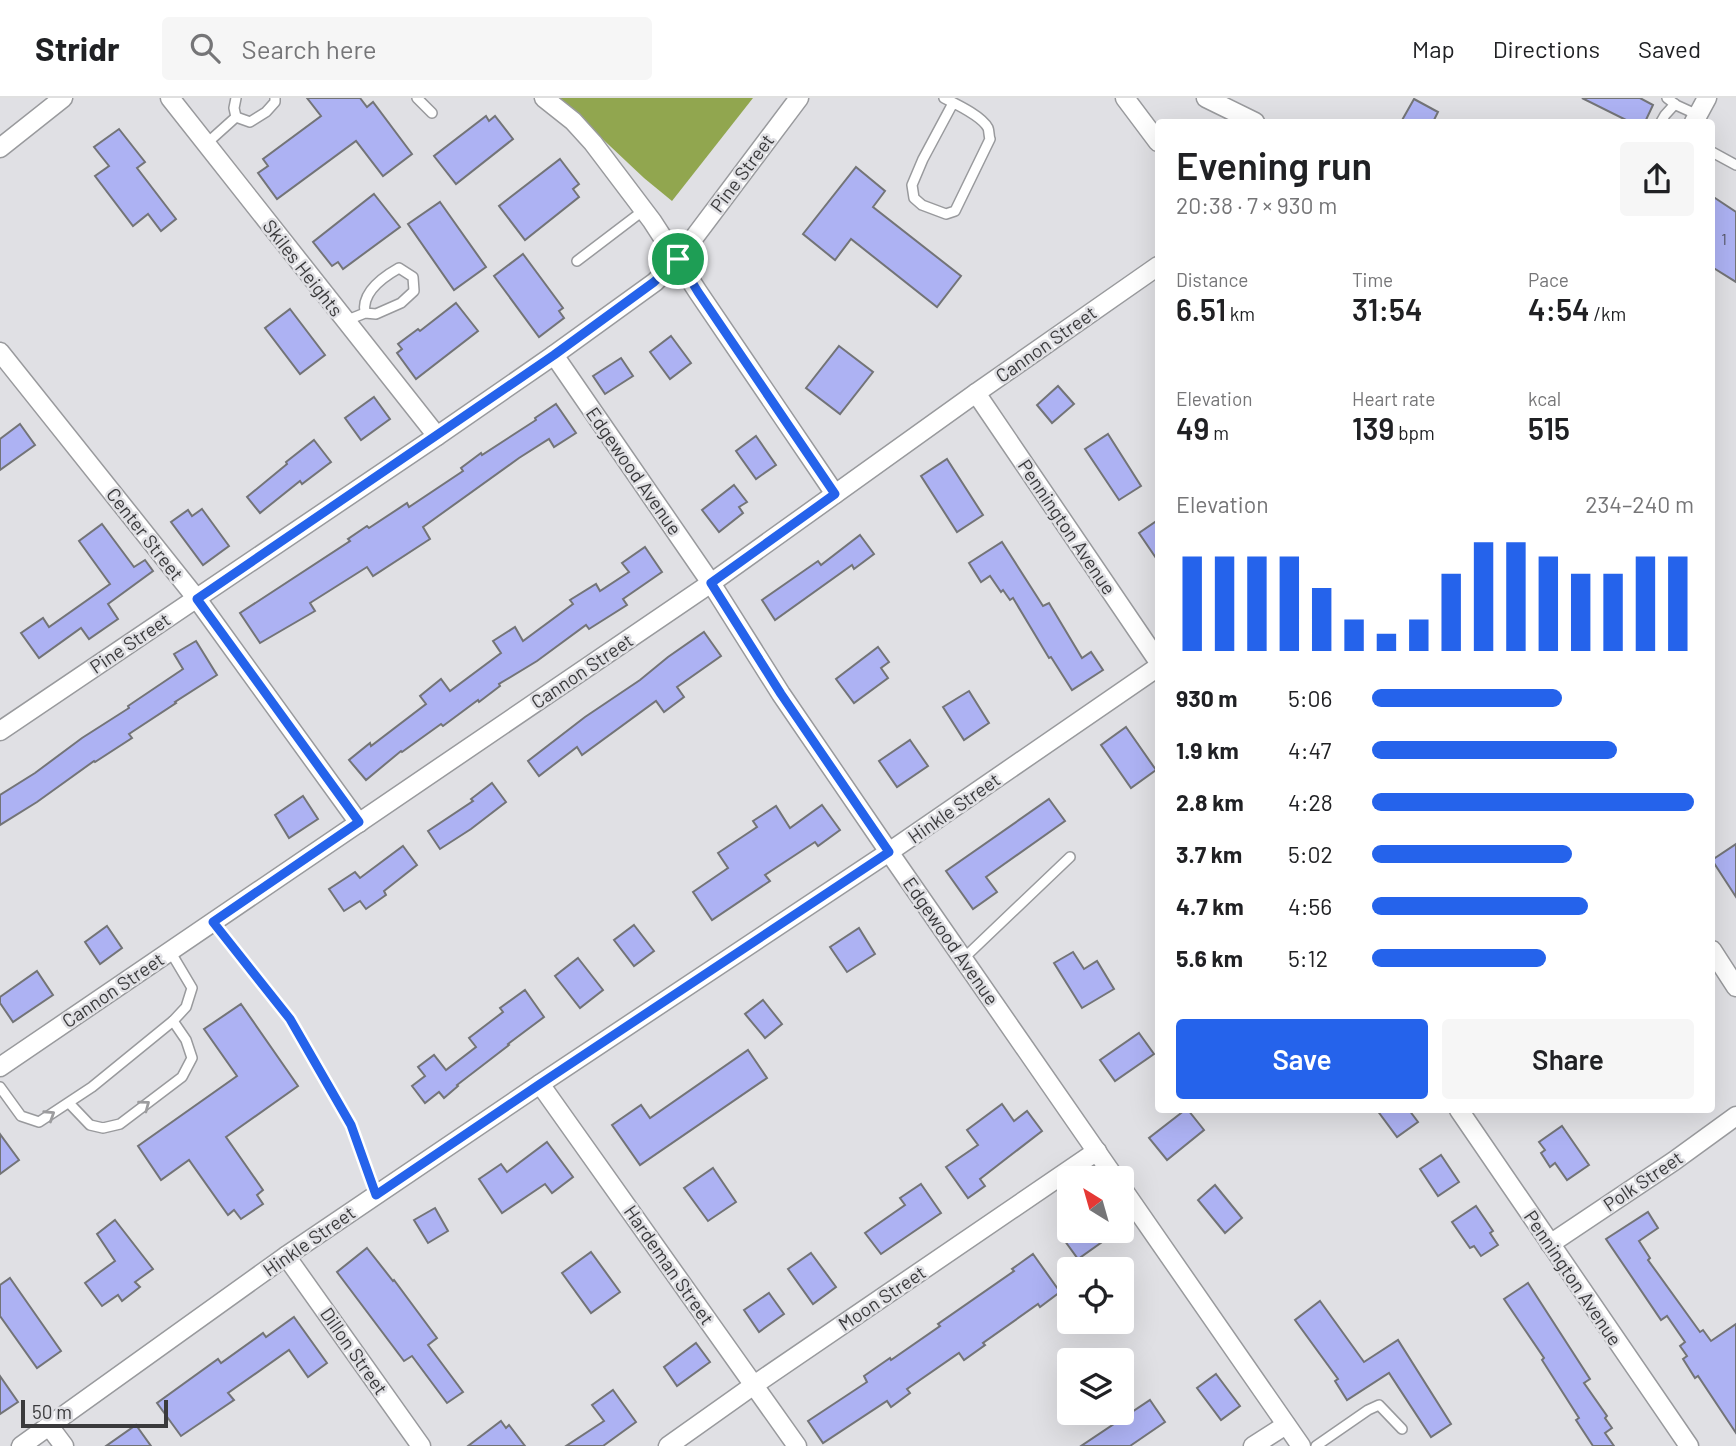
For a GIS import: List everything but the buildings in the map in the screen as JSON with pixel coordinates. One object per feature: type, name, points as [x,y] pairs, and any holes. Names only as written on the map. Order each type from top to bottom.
[{"type":"street","points":[[0,148],[63,98]]},
{"type":"street","name":"Skiles Heights","points":[[170,98],[437,436]]},
{"type":"street","points":[[544,98],[573,121],[645,210],[835,494]]},
{"type":"street","name":"Pine Street","points":[[0,731],[437,436],[654,282],[678,259],[799,98]]},
{"type":"street","points":[[1125,98],[1155,138]]},
{"type":"street","points":[[1206,98],[1249,119]]},
{"type":"street","points":[[1696,119],[1707,98]]},
{"type":"street","name":"Cannon Street","points":[[0,1067],[711,583],[1155,268]]},
{"type":"street","name":"Center Street","points":[[0,352],[197,599],[359,822]]},
{"type":"street","name":"Edgewood Avenue","points":[[554,355],[711,583],[781,694],[1107,1166]]},
{"type":"street","name":"Pennington Avenue","points":[[976,393],[1155,658]]},
{"type":"street","name":"Hinkle Street","points":[[21,1446],[286,1256],[889,852],[1155,669]]},
{"type":"street","points":[[1715,955],[1736,987]]},
{"type":"street","name":"Hardeman Street","points":[[540,1084],[797,1446]]},
{"type":"street","name":"Pennington Avenue","points":[[1461,1113],[1689,1446]]},
{"type":"street","name":"Polk Street","points":[[1550,1244],[1736,1116]]},
{"type":"street","name":"Moon Street","points":[[668,1446],[1097,1152]]},
{"type":"street","points":[[1134,1205],[1301,1446]]},
{"type":"street","name":"Dillon Street","points":[[286,1256],[421,1446]]},
{"type":"street","points":[[1254,1446],[1286,1425]]},
{"type":"street","points":[[49,1426],[64,1446]]},
{"type":"lane","points":[[236,98],[236,117]]},
{"type":"lane","points":[[236,117],[250,122],[266,113],[275,98]]},
{"type":"lane","points":[[417,98],[432,113]]},
{"type":"lane","points":[[949,100],[979,118],[989,129],[989,139],[955,211],[946,214],[922,205],[914,198],[912,185],[949,100]]},
{"type":"lane","points":[[1663,119],[1671,101],[1696,119]]},
{"type":"lane","points":[[206,144],[236,117]]},
{"type":"lane","points":[[1715,154],[1736,165]]},
{"type":"lane","points":[[577,261],[645,210]]},
{"type":"lane","points":[[345,321],[365,313],[376,314],[401,303],[414,291],[412,277],[399,268],[384,276],[372,288],[363,304],[365,313]]},
{"type":"lane","points":[[962,959],[1070,857]]},
{"type":"lane","points":[[213,922],[290,1019],[351,1125],[376,1195]]},
{"type":"lane","points":[[0,1087],[21,1116],[39,1122],[92,1087],[173,1021],[186,1007],[192,988],[170,951]]},
{"type":"lane","points":[[69,1102],[90,1125],[103,1129],[120,1124],[182,1077],[192,1058],[186,1040],[173,1021]]},
{"type":"lane","points":[[1316,1446],[1379,1405],[1402,1429]]},
{"type":"green space","points":[[559,98],[753,98],[672,201]]},
{"type":"route","points":[[678,259],[835,494],[711,583],[781,694],[889,852],[376,1195],[351,1125],[290,1019],[213,922],[359,822],[197,599],[554,355],[654,282],[678,259]]}]
